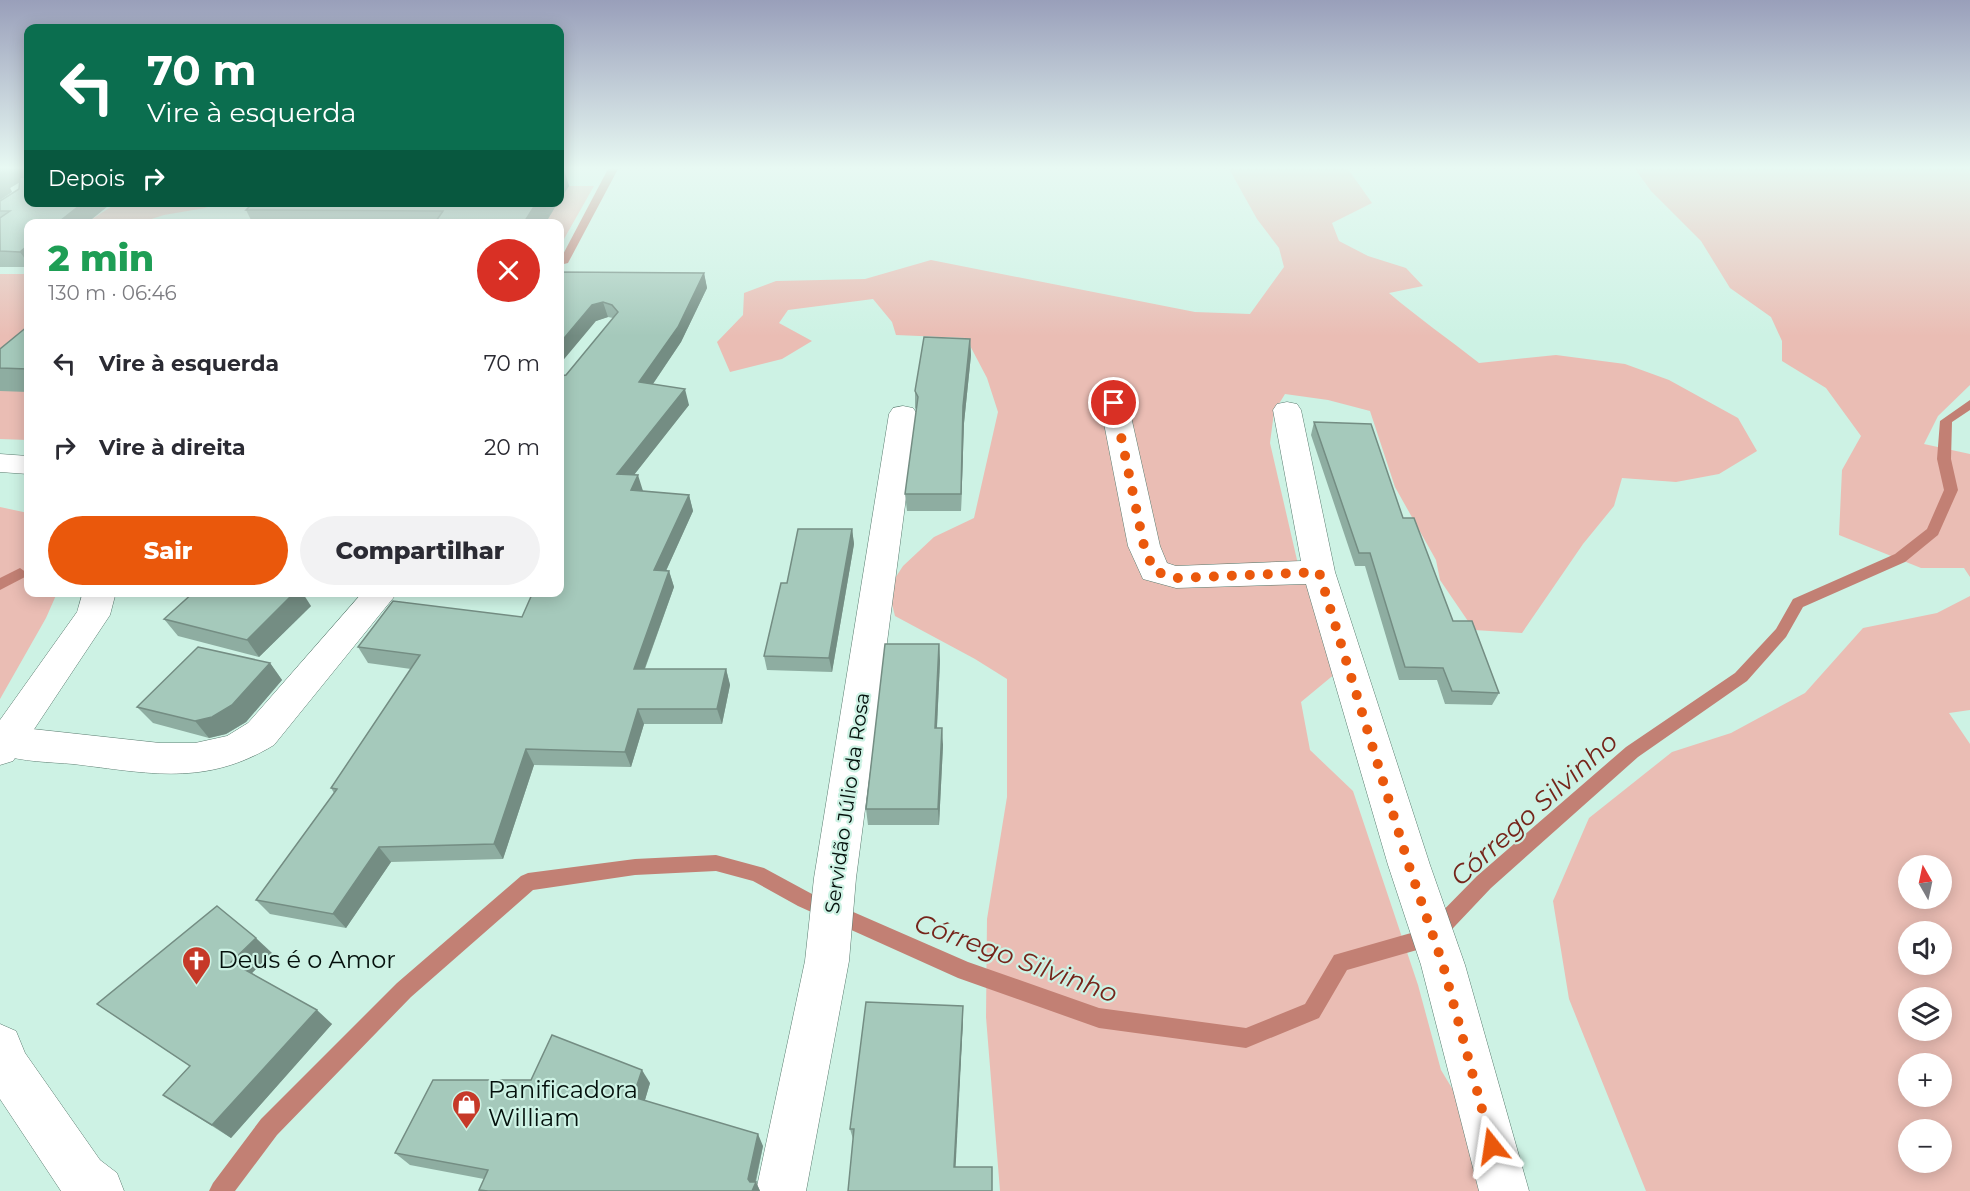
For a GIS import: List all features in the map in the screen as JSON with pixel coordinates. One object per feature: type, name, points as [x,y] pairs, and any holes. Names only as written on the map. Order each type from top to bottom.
[{"type":"street","points":[[1114,403],[1144,546],[1154,571],[1176,578],[1319,572]]},
{"type":"street","points":[[1287,410],[1319,572],[1409,866],[1443,965],[1504,1191]]},
{"type":"street","name":"Servidão Júlio da Rosa","points":[[781,1191],[827,961],[835,878],[903,414]]},
{"type":"street","points":[[0,463],[24,465]]},
{"type":"street","points":[[2,746],[93,615],[98,597]]},
{"type":"street","points":[[2,746],[160,759],[195,759],[236,749],[261,734],[378,597]]},
{"type":"street","points":[[0,1047],[6,1066],[84,1187]]},
{"type":"shaded area","points":[[564,225],[572,225],[564,239]]},
{"type":"shaded area","points":[[1261,225],[1333,225],[1339,241],[1368,256],[1406,268],[1423,286],[1389,293],[1479,363],[1556,355],[1625,364],[1669,380],[1738,418],[1757,451],[1719,474],[1676,482],[1622,478],[1614,506],[1583,544],[1522,633],[1474,630],[1440,580],[1436,560],[1395,487],[1370,411],[1328,400],[1285,394],[1274,412],[1270,443],[1297,560],[1342,668],[1301,702],[1310,750],[1353,791],[1418,985],[1441,1070],[1514,1191],[1000,1191],[986,1017],[987,919],[1007,797],[1007,679],[895,616],[888,589],[903,566],[934,537],[974,518],[998,412],[987,378],[966,338],[896,335],[892,322],[873,299],[788,310],[779,323],[812,341],[782,359],[730,372],[717,342],[743,315],[744,293],[776,281],[865,279],[931,260],[1195,312],[1250,314],[1284,267],[1279,248]]},
{"type":"shaded area","points":[[1685,225],[1970,225],[1970,385],[1938,416],[1924,444],[1970,454],[1970,577],[1964,568],[1921,568],[1839,535],[1842,470],[1861,436],[1826,388],[1782,361],[1782,341],[1771,317],[1730,288],[1701,241]]},
{"type":"shaded area","points":[[0,274],[24,274],[24,440],[0,439]]},
{"type":"shaded area","points":[[0,507],[24,512],[24,597],[55,597],[46,618],[0,699]]},
{"type":"shaded area","points":[[1970,596],[1970,710],[1949,713],[1970,744],[1970,1191],[1646,1191],[1569,999],[1553,901],[1589,818],[1672,752],[1731,733],[1805,693],[1863,628],[1937,613]]},
{"type":"building","points":[[0,225],[24,225],[24,248],[20,252],[0,251]]},
{"type":"building","points":[[564,272],[704,273],[678,327],[639,382],[685,389],[617,474],[638,475],[631,490],[689,495],[654,570],[669,571],[634,669],[726,669],[717,709],[638,709],[625,752],[526,749],[494,844],[379,847],[333,914],[256,900],[337,789],[331,788],[420,655],[358,647],[393,601],[522,617],[531,597],[564,597],[564,375],[618,312],[612,305],[603,302],[592,305],[564,338]]},
{"type":"building","points":[[24,329],[24,369],[0,368],[0,349]]},
{"type":"building","points":[[924,337],[970,339],[963,406],[961,494],[905,494],[918,397],[915,391]]},
{"type":"building","points":[[1314,422],[1371,424],[1403,518],[1414,518],[1453,621],[1472,621],[1499,693],[1452,691],[1443,668],[1405,667],[1370,553],[1359,553]]},
{"type":"building","points":[[798,529],[852,529],[829,658],[764,656],[781,583],[787,583]]},
{"type":"building","points":[[188,597],[290,597],[247,640],[164,619]]},
{"type":"building","points":[[885,644],[939,644],[935,728],[942,728],[938,809],[866,809]]},
{"type":"building","points":[[198,647],[270,663],[232,705],[212,717],[195,721],[137,707]]},
{"type":"building","points":[[217,906],[256,938],[231,962],[317,1010],[212,1125],[163,1095],[190,1066],[97,1004]]},
{"type":"building","points":[[866,1002],[963,1006],[954,1167],[992,1167],[992,1191],[848,1191],[854,1129],[850,1129]]},
{"type":"building","points":[[552,1035],[642,1070],[633,1097],[758,1134],[748,1179],[750,1182],[756,1182],[752,1191],[488,1191],[479,1190],[488,1170],[395,1153],[433,1080],[531,1080]]},
{"type":"waterway","points":[[564,261],[583,225]]},
{"type":"waterway","name":"Córrego Silvinho","points":[[221,1191],[269,1127],[404,990],[528,882],[635,867],[716,863],[757,874],[805,900],[965,971],[1099,1018],[1246,1038],[1312,1011],[1341,962],[1431,937],[1484,882],[1632,752],[1741,677],[1781,633],[1798,603],[1900,558],[1933,532],[1951,490],[1944,459],[1946,421],[1970,404]]},
{"type":"waterway","points":[[0,585],[20,573]]},
{"type":"place","name":"Deus é o Amor","points":[[197,986]]},
{"type":"place","name":"Panificadora William","points":[[467,1130]]},
{"type":"route","points":[[1114,403],[1144,546],[1154,571],[1176,578],[1319,572],[1409,866],[1443,965],[1492,1146]]}]
